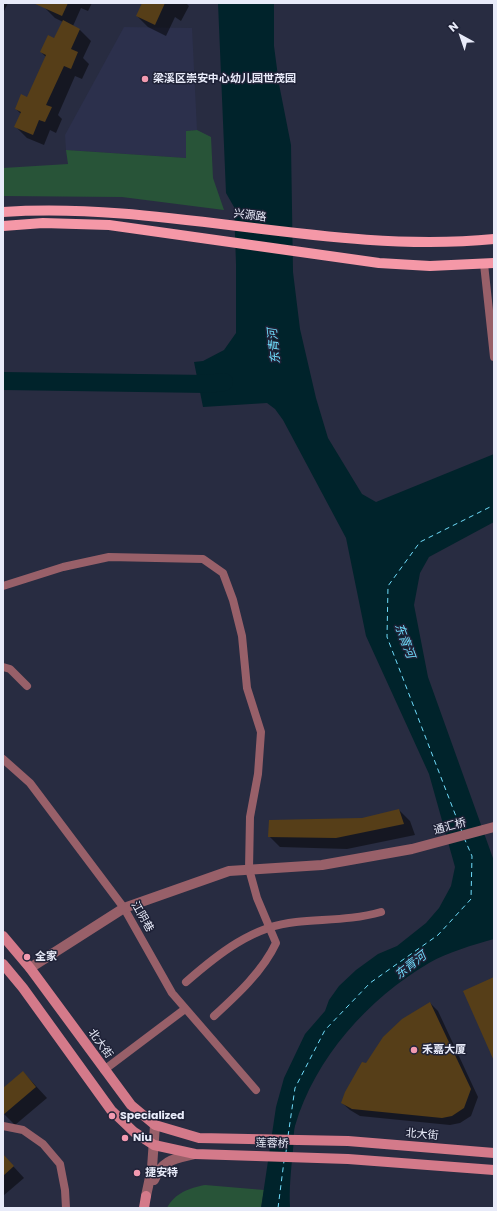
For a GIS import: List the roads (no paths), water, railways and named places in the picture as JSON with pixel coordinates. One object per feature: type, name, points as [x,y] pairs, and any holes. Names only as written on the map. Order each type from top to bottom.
[{"type":"main road","name":"兴源路","points":[[3,212],[76,211],[138,214],[327,237],[379,241],[494,239]]},
{"type":"main road","points":[[3,226],[43,223],[109,225],[379,264],[430,266],[489,264]]},
{"type":"main road","name":"北大街","points":[[3,936],[30,968],[131,1105],[155,1125],[199,1138]]},
{"type":"main road","points":[[3,964],[23,988],[111,1110],[134,1132],[154,1145],[195,1154]]},
{"type":"main road","name":"莲蓉桥","points":[[199,1138],[348,1140]]},
{"type":"main road","name":"北大街","points":[[348,1140],[494,1153]]},
{"type":"main road","name":"莲蓉桥","points":[[195,1154],[348,1159],[494,1170]]},
{"type":"main road","points":[[144,1208],[146,1196]]},
{"type":"street","points":[[489,264],[494,357]]},
{"type":"street","points":[[3,586],[63,567],[109,557],[203,559],[223,573],[233,600],[242,636],[247,688],[261,732],[258,774],[250,817],[249,869],[257,898],[276,943],[269,957],[235,996],[214,1016]]},
{"type":"street","points":[[3,667],[10,669],[27,686]]},
{"type":"street","name":"江阴巷","points":[[3,759],[30,783],[124,908],[172,993],[256,1090]]},
{"type":"street","name":"通汇桥","points":[[30,968],[124,908],[229,871],[322,865],[412,849],[494,827]]},
{"type":"street","points":[[186,982],[238,941],[269,927],[296,922],[366,916],[381,912]]},
{"type":"street","points":[[104,1070],[185,1009]]},
{"type":"street","points":[[146,1196],[152,1168],[155,1125]]},
{"type":"street","points":[[3,1126],[23,1130],[42,1144],[60,1164],[65,1190],[66,1208]]},
{"type":"street","points":[[146,1196],[159,1168],[171,1160],[195,1154]]},
{"type":"water","name":"东青河","points":[[218,3],[274,3],[274,46],[279,84],[291,145],[293,272],[300,329],[316,398],[328,438],[362,494],[376,502],[494,454],[494,522],[429,557],[420,573],[414,605],[428,677],[494,861],[494,939],[444,955],[407,978],[385,994],[365,1012],[330,1054],[304,1101],[295,1126],[290,1179],[290,1208],[261,1208],[276,1107],[284,1078],[305,1034],[325,1011],[329,1000],[339,986],[356,970],[378,954],[397,946],[426,923],[439,908],[451,886],[455,867],[429,774],[366,636],[346,538],[283,420],[275,409],[267,403],[203,407],[194,362],[203,361],[224,350],[236,333],[234,207],[226,193]]},
{"type":"waterway","points":[[3,381],[207,384],[224,382]]},
{"type":"place","name":"梁溪区崇安中心幼儿园世茂园","points":[[145,79]]},
{"type":"place","name":"全家","points":[[27,957]]},
{"type":"place","name":"禾嘉大厦","points":[[414,1050]]},
{"type":"place","name":"Specialized","points":[[112,1116]]},
{"type":"place","name":"Niu","points":[[125,1138]]},
{"type":"place","name":"捷安特","points":[[137,1173]]}]
